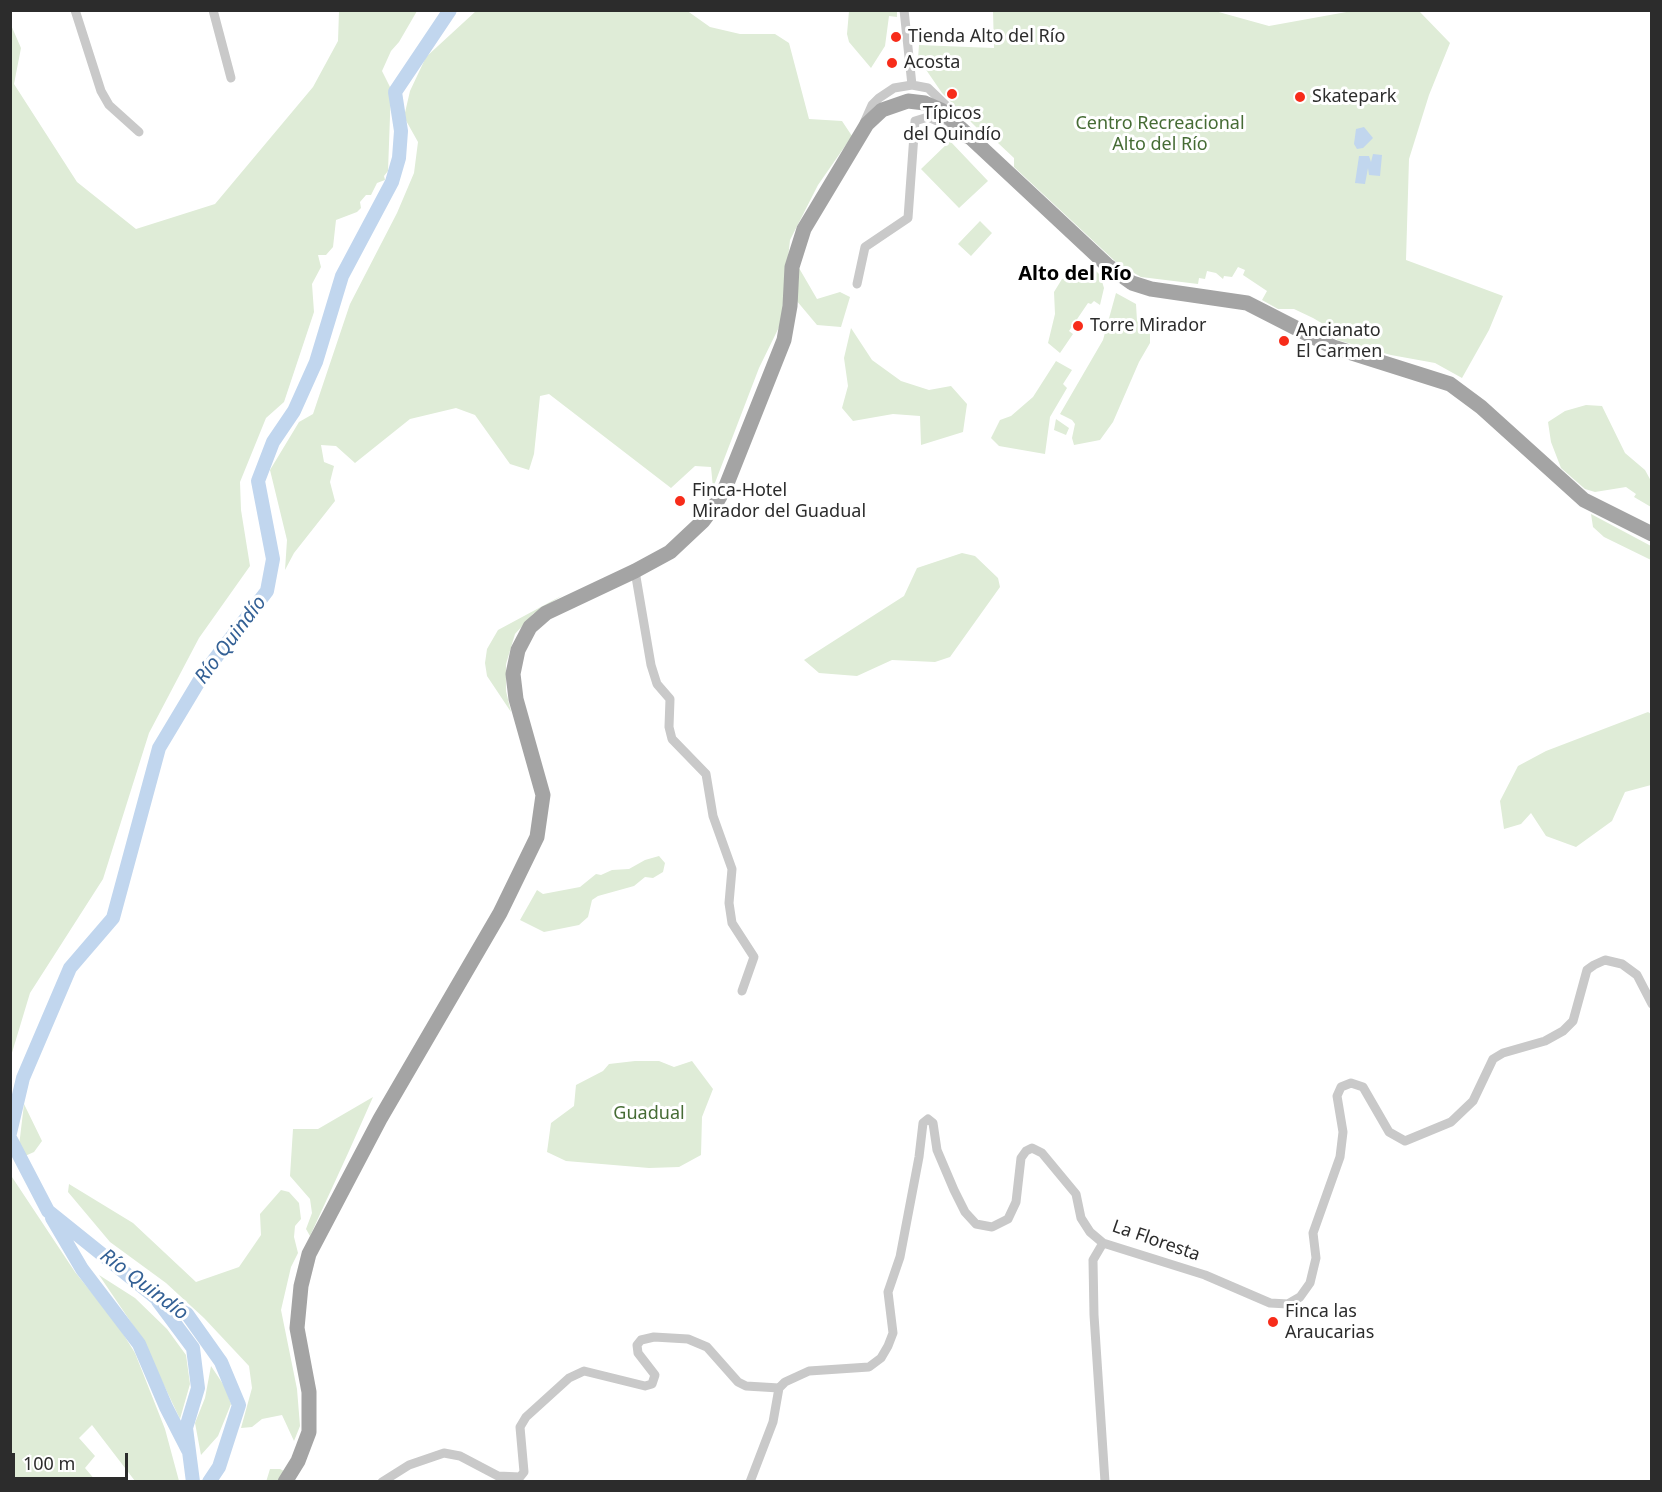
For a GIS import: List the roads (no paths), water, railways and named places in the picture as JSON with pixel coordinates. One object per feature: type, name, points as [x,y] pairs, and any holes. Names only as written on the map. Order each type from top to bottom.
[{"type":"main road","points":[[285,1482],[298,1461],[309,1432],[309,1392],[297,1328],[301,1286],[309,1254],[380,1119],[489,934],[537,837],[543,795],[514,686],[518,650],[530,627],[557,607],[635,571],[681,542],[703,521],[726,486],[784,340],[788,326],[795,250],[804,229],[859,137],[874,116],[882,110],[900,102],[917,101],[941,110],[1107,265],[1141,287],[1247,303],[1333,347],[1441,380],[1459,389],[1566,487],[1594,506],[1652,534]]},
{"type":"street","points":[[75,10],[101,91],[109,105],[140,132]]},
{"type":"street","points":[[213,10],[231,78]]},
{"type":"street","points":[[904,10],[912,85]]},
{"type":"street","points":[[859,137],[872,105],[879,98],[894,88],[912,85],[928,88],[1018,184]]},
{"type":"street","points":[[857,284],[865,247],[908,218],[915,121],[927,117],[939,122],[957,136],[975,141]]},
{"type":"street","points":[[635,571],[651,665],[657,684],[669,699],[671,708],[669,726],[672,739],[682,751],[701,765],[706,774],[713,816],[732,869],[729,903],[732,923],[754,957],[742,991]]},
{"type":"street","name":"La Floresta","points":[[778,1388],[793,1377],[809,1371],[869,1367],[881,1358],[888,1346],[893,1333],[888,1292],[900,1257],[920,1157],[923,1123],[928,1119],[933,1123],[937,1150],[970,1220],[985,1227],[992,1227],[1008,1219],[1016,1202],[1021,1158],[1026,1151],[1032,1148],[1042,1154],[1076,1194],[1081,1218],[1090,1232],[1103,1243],[1205,1275],[1270,1304],[1288,1304],[1300,1297],[1311,1283],[1316,1258],[1312,1233],[1340,1157],[1343,1132],[1337,1096],[1341,1087],[1351,1083],[1363,1087],[1389,1132],[1406,1141],[1451,1122],[1473,1101],[1493,1059],[1503,1053],[1545,1041],[1563,1031],[1572,1021],[1587,969],[1605,960],[1622,964],[1637,975],[1652,1004]]},
{"type":"street","points":[[1103,1243],[1093,1260],[1093,1271],[1105,1482]]},
{"type":"street","points":[[382,1482],[409,1465],[444,1453],[460,1456],[498,1476],[520,1477],[524,1472],[520,1427],[526,1417],[569,1378],[584,1371],[645,1386],[652,1384],[655,1375],[638,1353],[637,1345],[641,1340],[654,1337],[688,1338],[707,1347],[738,1382],[746,1386],[778,1388],[773,1422],[750,1482]]},
{"type":"water","points":[[1364,127],[1373,138],[1363,148],[1357,149],[1354,144],[1356,129]]},
{"type":"water","points":[[1373,154],[1382,155],[1380,176],[1369,175],[1368,168],[1365,184],[1355,183],[1359,156],[1369,156],[1371,162]]},
{"type":"waterway","name":"Río Quindío","points":[[10,1133],[23,1078],[70,968],[113,918],[159,748],[204,673],[267,591],[273,559],[258,481],[273,442],[294,411],[316,362],[342,276],[392,182],[399,158],[401,131],[395,92],[450,10]]},
{"type":"waterway","name":"Río Quindío","points":[[10,1138],[48,1211],[155,1297],[187,1314],[221,1362],[239,1405],[219,1467],[209,1482]]},
{"type":"waterway","points":[[52,1218],[82,1269],[139,1344],[166,1407],[188,1450]]},
{"type":"waterway","points":[[158,1301],[193,1348],[198,1388],[186,1428],[193,1482]]},
{"type":"place","name":"Tienda Alto del Río","points":[[896,37]]},
{"type":"place","name":"Acosta","points":[[892,63]]},
{"type":"place","name":"Típicos del Quindío","points":[[952,94]]},
{"type":"place","name":"Skatepark","points":[[1300,97]]},
{"type":"place","name":"Torre Mirador","points":[[1078,326]]},
{"type":"place","name":"Ancianato El Carmen","points":[[1284,341]]},
{"type":"place","name":"Finca-Hotel Mirador del Guadual","points":[[680,501]]},
{"type":"place","name":"Finca las Araucarias","points":[[1273,1322]]},
{"type":"district","name":"Alto del Río","points":[[1075,274]]},
{"type":"park label","name":"Centro Recreacional Alto del Río","points":[[1160,134]]},
{"type":"park label","name":"Guadual","points":[[649,1114]]}]
